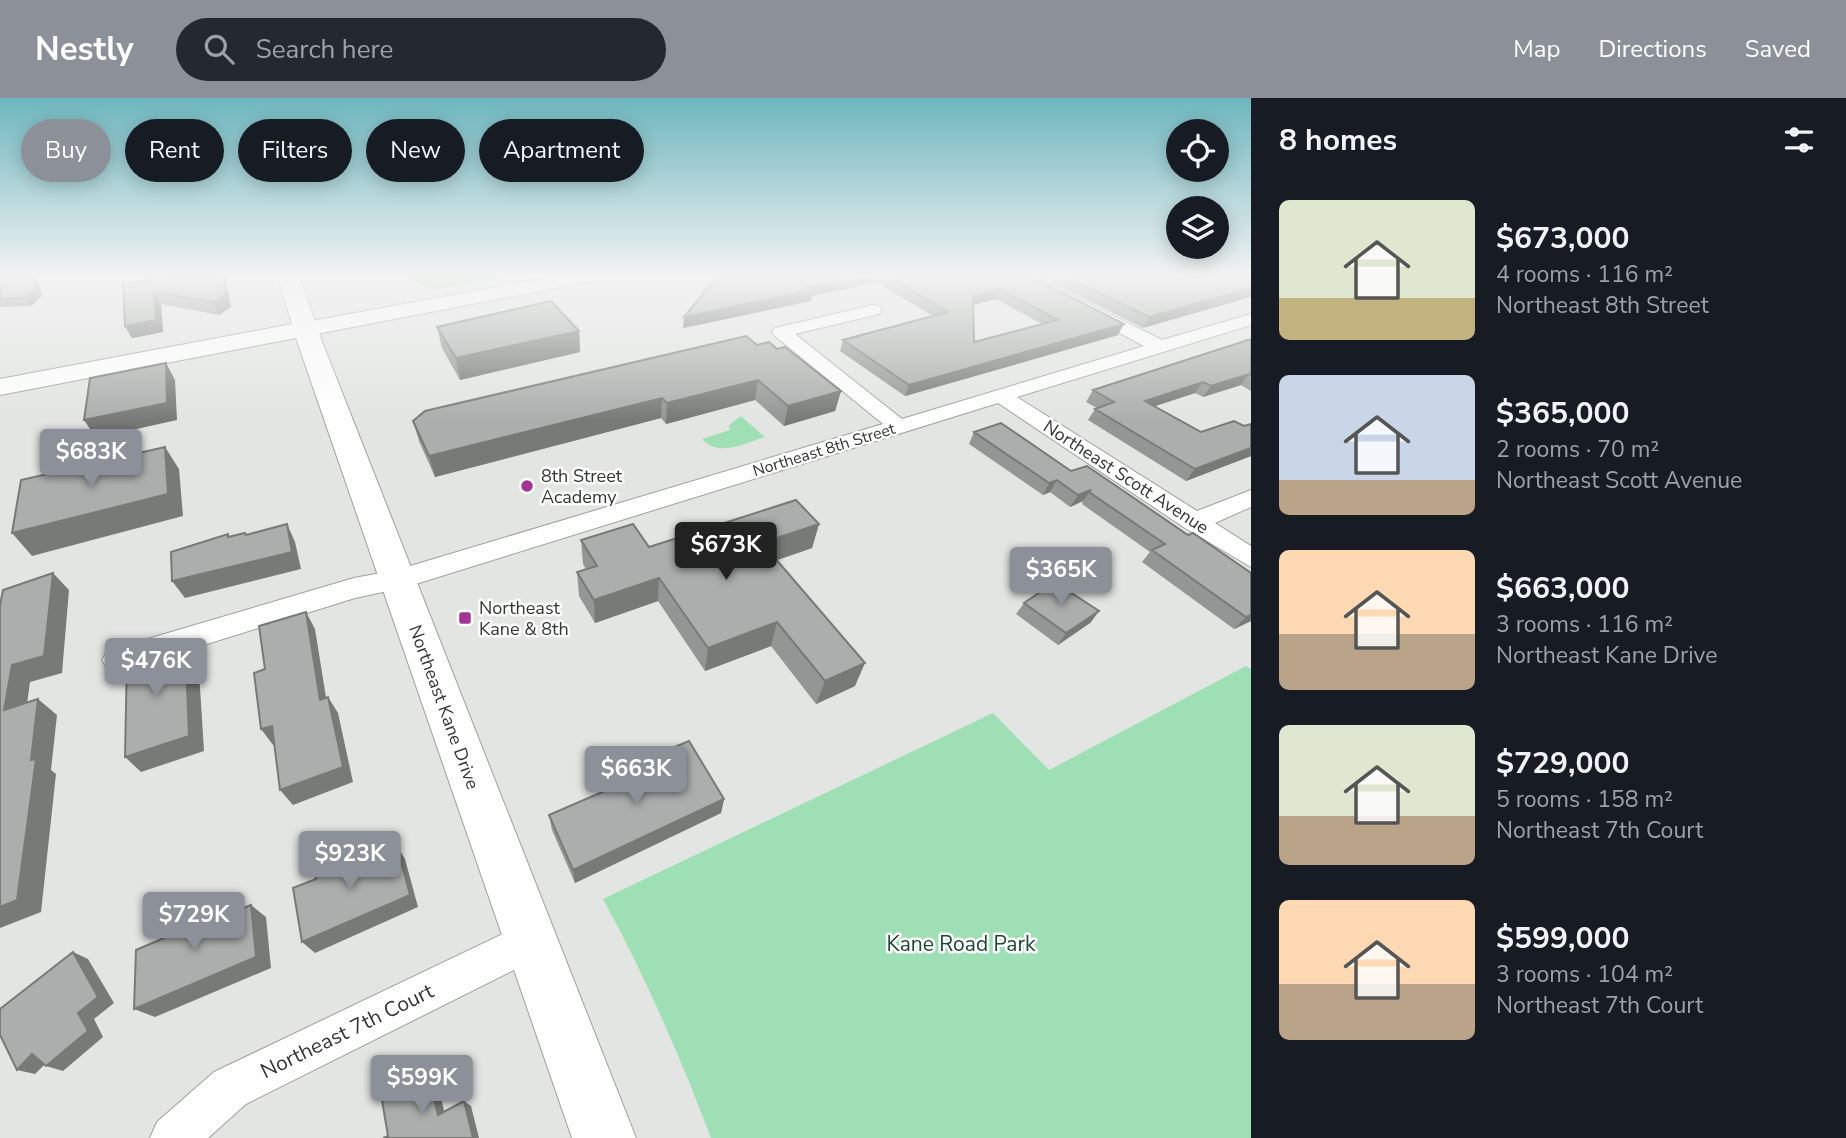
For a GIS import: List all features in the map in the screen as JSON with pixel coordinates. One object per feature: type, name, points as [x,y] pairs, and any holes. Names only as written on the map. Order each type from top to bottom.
[{"type":"main road","name":"Northeast Kane Drive","points":[[304,324],[604,1138]]},
{"type":"main road","points":[[0,387],[306,329]]},
{"type":"street","points":[[306,329],[335,324]]},
{"type":"street","points":[[816,324],[781,332],[899,427]]},
{"type":"street","points":[[1115,324],[1161,347]]},
{"type":"street","name":"Northeast 8th Street","points":[[117,660],[354,588],[397,580],[1236,324]]},
{"type":"street","name":"Northeast Scott Avenue","points":[[1001,396],[1251,558]]},
{"type":"street","points":[[1194,522],[1251,498]]},
{"type":"street","name":"Northeast 7th Court","points":[[173,1138],[230,1088],[533,940]]},
{"type":"green space","points":[[741,416],[765,437],[724,448],[716,448],[702,439],[730,430],[729,425]]},
{"type":"green space","name":"Kane Road Park","points":[[1246,666],[1251,669],[1251,1138],[711,1138],[661,1017],[603,899],[993,713],[1049,770]]},
{"type":"building","points":[[452,324],[572,324],[579,331],[456,358],[437,327]]},
{"type":"building","points":[[905,324],[974,324],[974,342],[1045,324],[1124,324],[909,385],[843,340]]},
{"type":"building","points":[[746,336],[757,345],[769,342],[777,349],[785,347],[841,391],[788,406],[758,380],[667,403],[662,398],[429,456],[413,421],[425,411]]},
{"type":"building","points":[[1251,339],[1251,375],[1211,386],[1203,382],[1145,401],[1201,432],[1234,421],[1244,426],[1251,424],[1251,448],[1195,469],[1095,409],[1114,402],[1093,390]]},
{"type":"building","points":[[166,363],[167,403],[84,420],[90,378]]},
{"type":"building","points":[[1001,423],[1071,471],[1087,466],[1188,535],[1193,533],[1251,573],[1251,615],[1246,617],[1152,550],[1165,544],[1089,492],[1091,490],[1078,495],[1057,480],[1049,483],[974,432]]},
{"type":"building","points":[[165,447],[168,494],[12,533],[21,480]]},
{"type":"building","points":[[796,500],[819,524],[762,543],[865,663],[825,681],[777,622],[708,648],[659,578],[594,600],[577,572],[597,566],[581,540],[633,524],[649,547]]},
{"type":"building","points":[[287,524],[292,552],[172,581],[171,552],[228,534],[228,537],[246,535]]},
{"type":"building","points":[[53,573],[44,656],[12,665],[4,710],[38,699],[31,760],[36,759],[17,900],[0,907],[0,605],[3,590]]},
{"type":"building","points":[[1055,582],[1099,611],[1066,633],[1024,603]]},
{"type":"building","points":[[306,612],[320,700],[328,697],[343,767],[280,790],[272,726],[261,729],[254,673],[265,669],[259,626]]},
{"type":"building","points":[[185,639],[189,736],[125,757],[127,657]]},
{"type":"building","points":[[689,741],[724,799],[573,870],[549,815],[653,770],[646,759]]},
{"type":"building","points":[[397,846],[410,895],[302,942],[293,888],[316,879],[314,872],[370,848],[372,856]]},
{"type":"building","points":[[226,902],[226,915],[251,905],[256,957],[134,1009],[136,950],[164,938],[164,927]]},
{"type":"building","points":[[73,952],[98,997],[78,1013],[88,1031],[46,1066],[32,1054],[17,1070],[0,1035],[0,1009]]},
{"type":"building","points":[[429,1080],[438,1115],[464,1101],[473,1138],[383,1138],[388,1136],[381,1094],[405,1082],[407,1092]]},
{"type":"place","name":"8th Street Academy","points":[[527,486]]},
{"type":"place","name":"Northeast Kane & 8th","points":[[465,618]]}]
